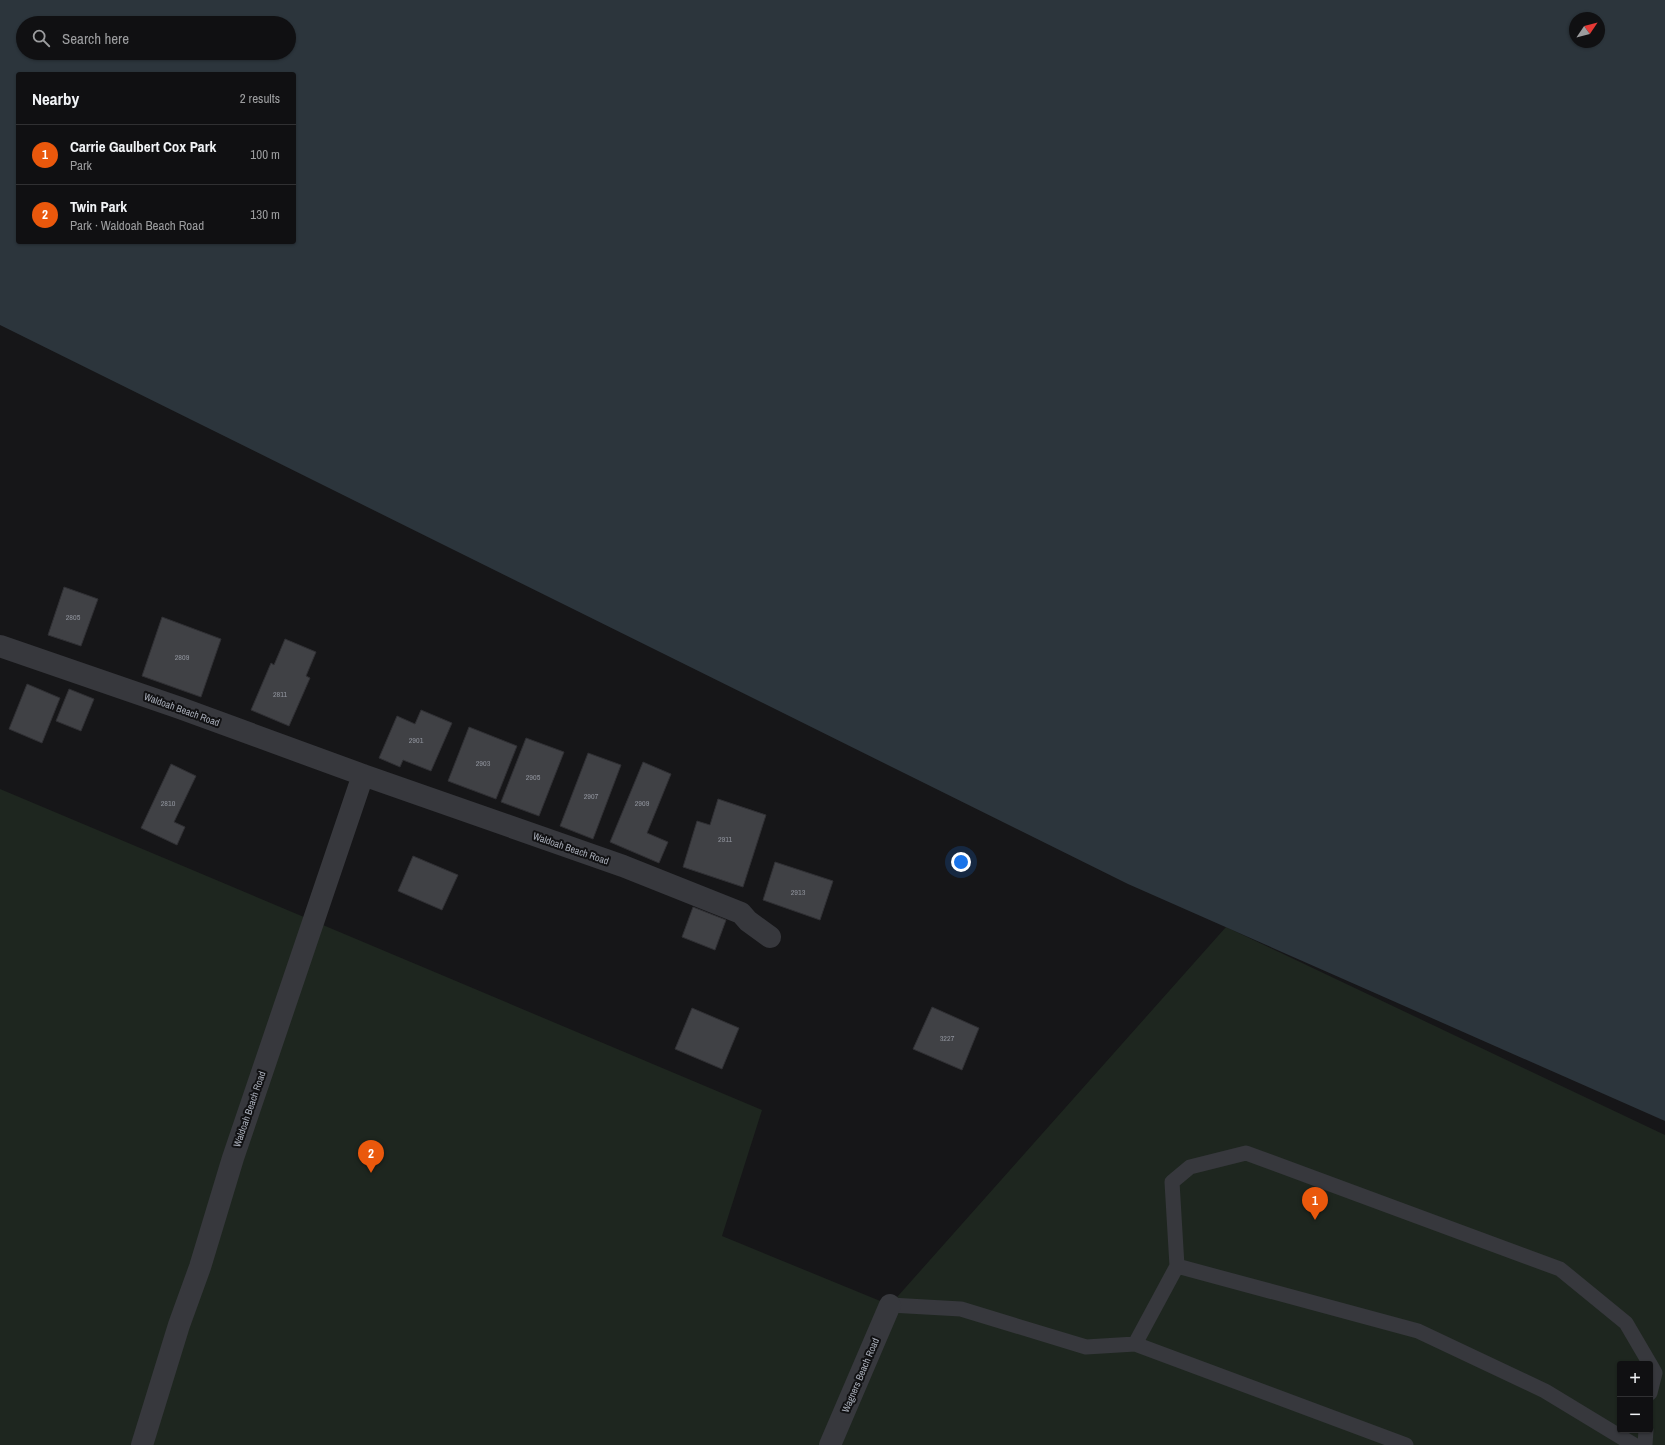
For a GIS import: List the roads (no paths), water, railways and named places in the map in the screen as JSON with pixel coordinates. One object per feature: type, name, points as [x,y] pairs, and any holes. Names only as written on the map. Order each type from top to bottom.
[{"type":"street","name":"Waldoah Beach Road","points":[[0,646],[180,708],[363,775],[623,866],[741,913],[748,921],[770,938]]},
{"type":"street","name":"Waldoah Beach Road","points":[[142,1445],[179,1325],[200,1267],[233,1158],[363,775]]},
{"type":"street","name":"Wagners Beach Road","points":[[830,1445],[890,1305]]},
{"type":"lane","points":[[1135,1344],[1177,1266],[1172,1182],[1190,1167],[1246,1153],[1560,1270],[1626,1323],[1648,1361]]},
{"type":"lane","points":[[1177,1266],[1418,1331],[1545,1390],[1634,1445]]},
{"type":"lane","points":[[890,1305],[961,1310],[1086,1347],[1135,1344],[1406,1445]]},
{"type":"lane","points":[[1653,1370],[1655,1374],[1653,1382]]},
{"type":"lane","points":[[1645,1445],[1646,1433]]},
{"type":"place","name":"Twin Park","points":[[371,1173]]},
{"type":"place","name":"Carrie Gaulbert Cox Park","points":[[1315,1220]]}]
